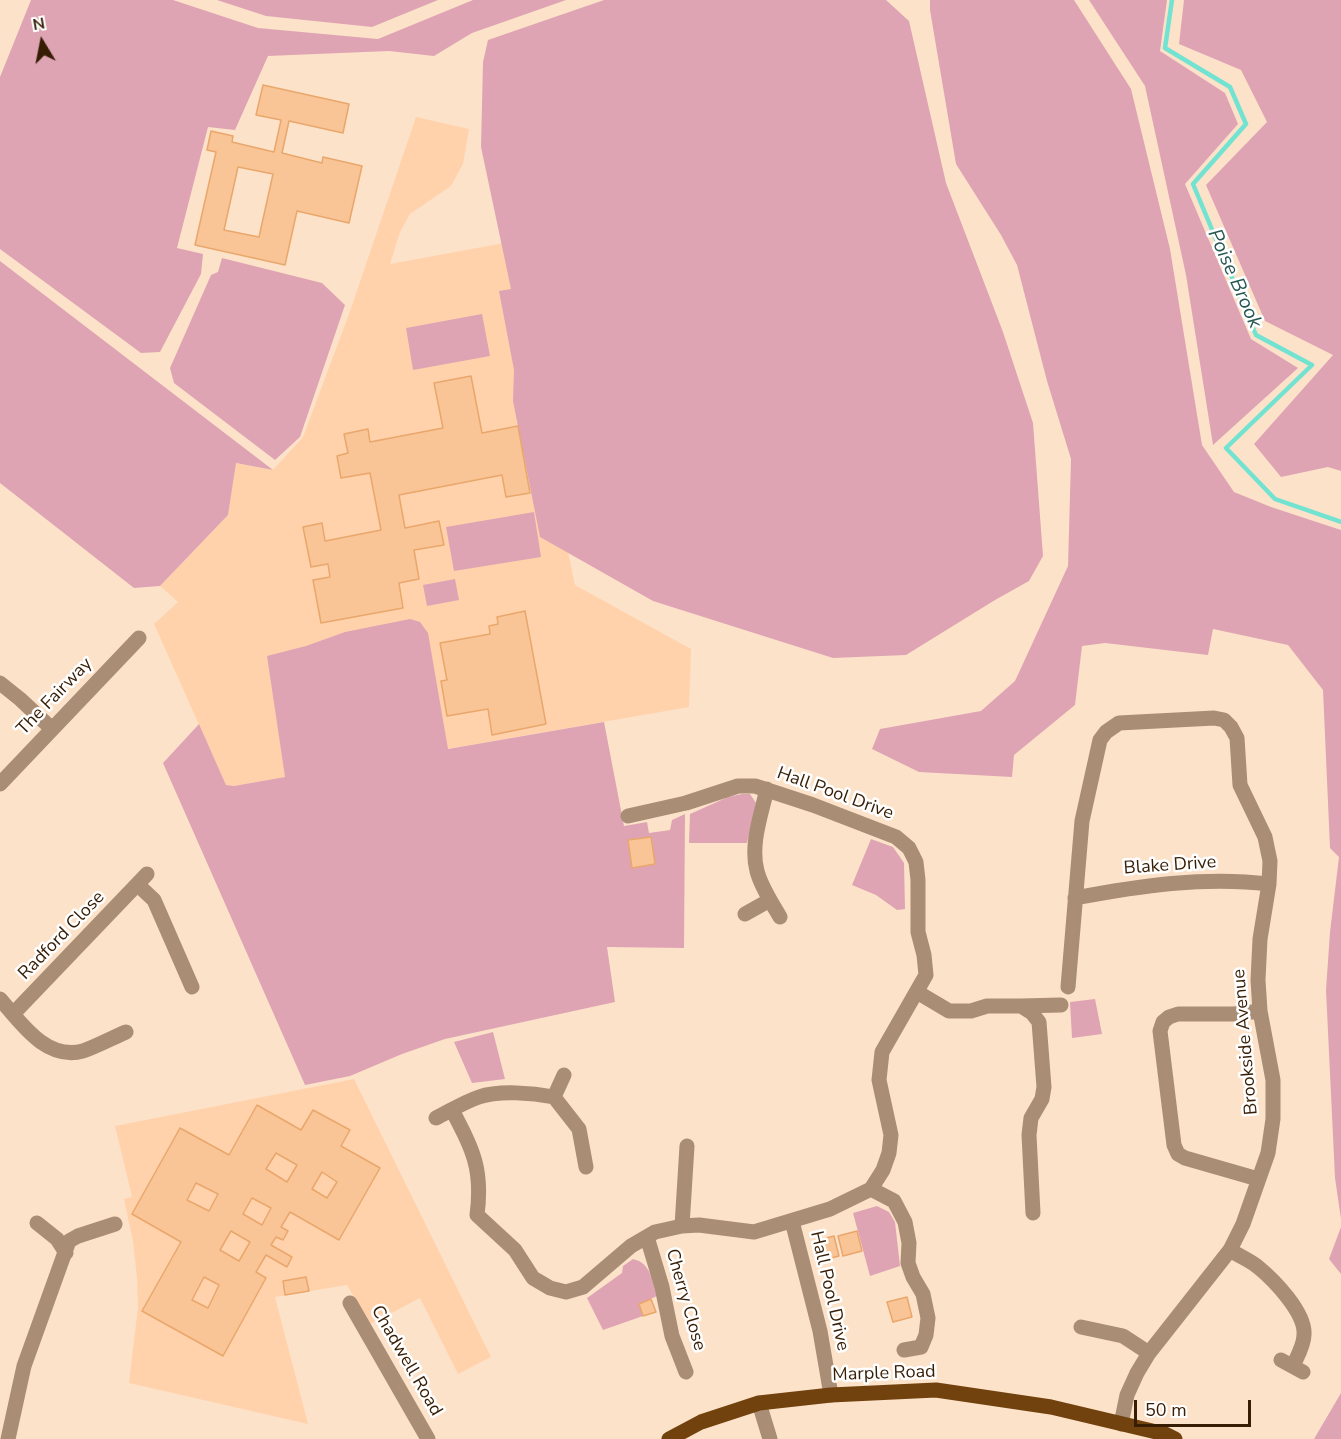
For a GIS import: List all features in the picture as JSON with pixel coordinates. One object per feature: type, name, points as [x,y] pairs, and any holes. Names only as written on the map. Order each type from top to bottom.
[{"type":"main road","name":"Marple Road","points":[[669,1439],[701,1422],[759,1403],[831,1395],[936,1390],[1051,1407],[1165,1434],[1175,1439]]},
{"type":"street","name":"The Fairway","points":[[0,784],[139,638]]},
{"type":"street","points":[[0,683],[51,728]]},
{"type":"street","name":"Brookside Avenue","points":[[1068,987],[1082,821],[1100,741],[1106,732],[1119,723],[1214,718],[1224,720],[1231,726],[1237,738],[1240,785],[1264,837],[1269,861],[1269,884],[1260,939],[1258,980],[1260,1011],[1273,1080],[1273,1119],[1268,1153],[1243,1224],[1230,1250],[1149,1353],[1127,1395],[1121,1424]]},
{"type":"street","name":"Hall Pool Drive","points":[[628,816],[666,808],[738,786],[767,789],[896,837],[909,848],[916,862],[918,932],[926,975],[882,1052],[879,1080],[891,1135],[890,1153],[871,1189],[830,1209],[792,1221],[818,1322],[831,1395]]},
{"type":"street","points":[[767,789],[755,842],[757,871],[780,917]]},
{"type":"street","name":"Radford Close","points":[[14,1014],[143,880],[189,968],[192,987]]},
{"type":"street","name":"Blake Drive","points":[[1075,898],[1169,883],[1250,881],[1269,884]]},
{"type":"street","points":[[745,914],[770,900]]},
{"type":"street","points":[[917,992],[949,1011],[971,1011],[987,1006],[1062,1005]]},
{"type":"street","points":[[0,999],[41,1042],[56,1050],[69,1053],[106,1047],[126,1032]]},
{"type":"street","points":[[1021,1006],[1032,1012],[1039,1023],[1044,1087],[1042,1099],[1031,1118],[1029,1135],[1033,1213]]},
{"type":"street","points":[[1258,1179],[1178,1154],[1174,1145],[1160,1031],[1163,1022],[1178,1014],[1234,1014],[1260,1011]]},
{"type":"street","points":[[554,1097],[564,1075]]},
{"type":"street","points":[[436,1118],[479,1097],[492,1094],[536,1093],[554,1097],[579,1129],[586,1167]]},
{"type":"street","points":[[452,1110],[472,1149],[479,1173],[477,1215],[515,1250],[533,1278],[550,1288],[566,1292],[583,1287],[631,1246],[655,1232],[699,1225],[754,1232],[792,1221]]},
{"type":"street","points":[[682,1226],[687,1146]]},
{"type":"street","points":[[871,1189],[894,1201],[905,1222],[909,1243],[908,1263],[923,1294],[928,1318],[926,1335],[921,1347],[904,1350]]},
{"type":"street","points":[[37,1223],[57,1239],[66,1253]]},
{"type":"street","points":[[8,1439],[27,1356],[69,1242],[78,1236],[115,1224]]},
{"type":"street","name":"Cherry Close","points":[[647,1237],[662,1287],[672,1336],[686,1372]]},
{"type":"street","points":[[1230,1250],[1258,1267],[1290,1300],[1301,1318],[1304,1338],[1292,1366]]},
{"type":"street","name":"Chadwell Road","points":[[350,1303],[428,1439]]},
{"type":"street","points":[[1081,1330],[1123,1336],[1149,1353]]},
{"type":"street","points":[[759,1403],[770,1439]]},
{"type":"shaded area","points":[[31,0],[173,0],[258,28],[378,39],[473,0],[566,0],[472,33],[434,56],[389,51],[268,56],[235,130],[208,127],[177,248],[203,254],[201,274],[160,352],[141,353],[0,249],[0,77]]},
{"type":"shaded area","points":[[217,0],[438,0],[372,27],[266,16]]},
{"type":"shaded area","points":[[604,0],[886,0],[909,21],[946,183],[1003,332],[1033,423],[1043,556],[1029,581],[906,655],[833,658],[653,601],[540,537],[513,401],[514,370],[499,291],[511,289],[481,147],[483,62],[488,40]]},
{"type":"shaded area","points":[[930,0],[1074,0],[1131,89],[1170,249],[1202,445],[1234,492],[1341,530],[1341,1219],[1335,1178],[1326,990],[1339,857],[1330,848],[1323,690],[1288,645],[1213,629],[1208,655],[1105,643],[1082,646],[1075,705],[1014,755],[1012,777],[919,772],[872,749],[880,729],[981,711],[1015,681],[1068,566],[1071,459],[1047,381],[1017,265],[1001,235],[956,164]]},
{"type":"shaded area","points":[[1089,0],[1167,0],[1160,51],[1225,93],[1238,124],[1185,184],[1251,339],[1298,368],[1213,445],[1186,275],[1145,86]]},
{"type":"shaded area","points":[[1184,0],[1341,0],[1341,471],[1328,467],[1281,477],[1254,444],[1333,355],[1265,321],[1206,185],[1267,122],[1241,70],[1179,44]]},
{"type":"shaded area","points":[[416,117],[469,129],[463,164],[451,186],[410,214],[400,232],[390,264],[504,243],[575,585],[691,649],[689,707],[234,786],[226,785],[154,624],[178,602],[160,586],[228,515],[235,463],[273,470],[303,437],[349,314]]},
{"type":"shaded area","points":[[222,258],[322,283],[345,305],[300,437],[275,460],[174,383],[170,368],[211,275],[218,272]]},
{"type":"shaded area","points":[[0,261],[273,470],[236,463],[228,515],[160,586],[134,588],[0,483]]},
{"type":"shaded area","points":[[482,314],[490,356],[413,370],[406,328]]},
{"type":"shaded area","points":[[534,512],[541,557],[454,571],[446,527]]},
{"type":"shaded area","points":[[455,579],[459,600],[427,606],[423,585]]},
{"type":"shaded area","points":[[410,619],[420,622],[428,633],[448,749],[604,722],[624,826],[647,822],[649,833],[670,830],[672,820],[685,814],[684,948],[607,947],[615,1002],[445,1039],[350,1076],[305,1085],[163,763],[199,724],[226,785],[234,786],[285,777],[267,656],[306,646],[345,632]]},
{"type":"shaded area","points":[[750,794],[756,803],[747,843],[689,843],[690,814],[728,797]]},
{"type":"shaded area","points":[[871,839],[893,847],[904,863],[905,909],[897,910],[876,895],[852,885]]},
{"type":"shaded area","points":[[1095,999],[1102,1034],[1072,1038],[1070,1002]]},
{"type":"shaded area","points":[[493,1032],[505,1079],[472,1083],[454,1042]]},
{"type":"shaded area","points":[[354,1079],[491,1357],[458,1374],[420,1298],[370,1324],[347,1285],[275,1297],[308,1424],[129,1383],[138,1307],[137,1278],[133,1241],[124,1199],[132,1197],[115,1126]]},
{"type":"shaded area","points":[[877,1206],[889,1212],[895,1222],[900,1266],[870,1276],[853,1213]]},
{"type":"shaded area","points":[[1341,1227],[1341,1274],[1329,1259]]},
{"type":"shaded area","points":[[633,1259],[644,1264],[657,1296],[639,1304],[643,1316],[603,1330],[587,1298],[622,1273],[623,1266]]},
{"type":"shaded area","points":[[1341,1393],[1341,1439],[1314,1439]]},
{"type":"building","points":[[263,85],[349,104],[343,133],[289,121],[282,153],[322,163],[323,157],[362,166],[349,223],[297,211],[285,265],[195,245],[216,152],[207,150],[211,131],[233,136],[232,142],[274,152],[281,120],[256,115]],"holes":[[[238,167],[273,174],[259,237],[224,230]]]},
{"type":"building","points":[[471,376],[482,433],[518,426],[530,493],[506,497],[502,475],[399,495],[405,528],[439,521],[444,545],[414,550],[419,579],[399,583],[403,608],[321,623],[313,580],[330,577],[328,564],[311,567],[303,527],[322,523],[325,541],[381,530],[370,473],[341,478],[337,456],[348,453],[344,434],[368,429],[370,442],[443,428],[434,383]]},
{"type":"building","points":[[525,611],[546,724],[492,735],[488,709],[447,716],[441,681],[447,680],[440,643],[490,634],[489,626],[498,624],[497,617]]},
{"type":"building","points":[[651,837],[655,864],[632,868],[628,840]]},
{"type":"building","points":[[257,1105],[301,1130],[313,1110],[350,1130],[341,1146],[380,1168],[339,1240],[290,1212],[281,1227],[288,1231],[283,1240],[276,1237],[271,1245],[292,1257],[287,1267],[266,1255],[256,1272],[266,1278],[223,1356],[142,1311],[181,1242],[132,1214],[180,1128],[229,1155]],"holes":[[[276,1153],[297,1165],[287,1182],[266,1169]],[[322,1172],[337,1182],[327,1198],[312,1189]],[[196,1183],[218,1194],[209,1211],[187,1200]],[[252,1198],[271,1208],[262,1225],[243,1214]],[[231,1231],[250,1242],[239,1261],[220,1250]],[[204,1277],[219,1285],[208,1308],[192,1300]]]},
{"type":"building","points":[[857,1231],[862,1251],[843,1256],[838,1236]]},
{"type":"building","points":[[834,1236],[839,1256],[820,1261],[815,1241]]},
{"type":"building","points":[[306,1277],[309,1291],[285,1295],[283,1281]]},
{"type":"building","points":[[907,1297],[912,1317],[893,1322],[887,1302]]},
{"type":"building","points":[[651,1299],[656,1312],[643,1316],[639,1304]]},
{"type":"waterway","name":"Poise Brook","points":[[1172,0],[1165,48],[1230,87],[1246,124],[1193,184],[1256,335],[1312,365],[1226,448],[1275,499],[1341,522]]}]
